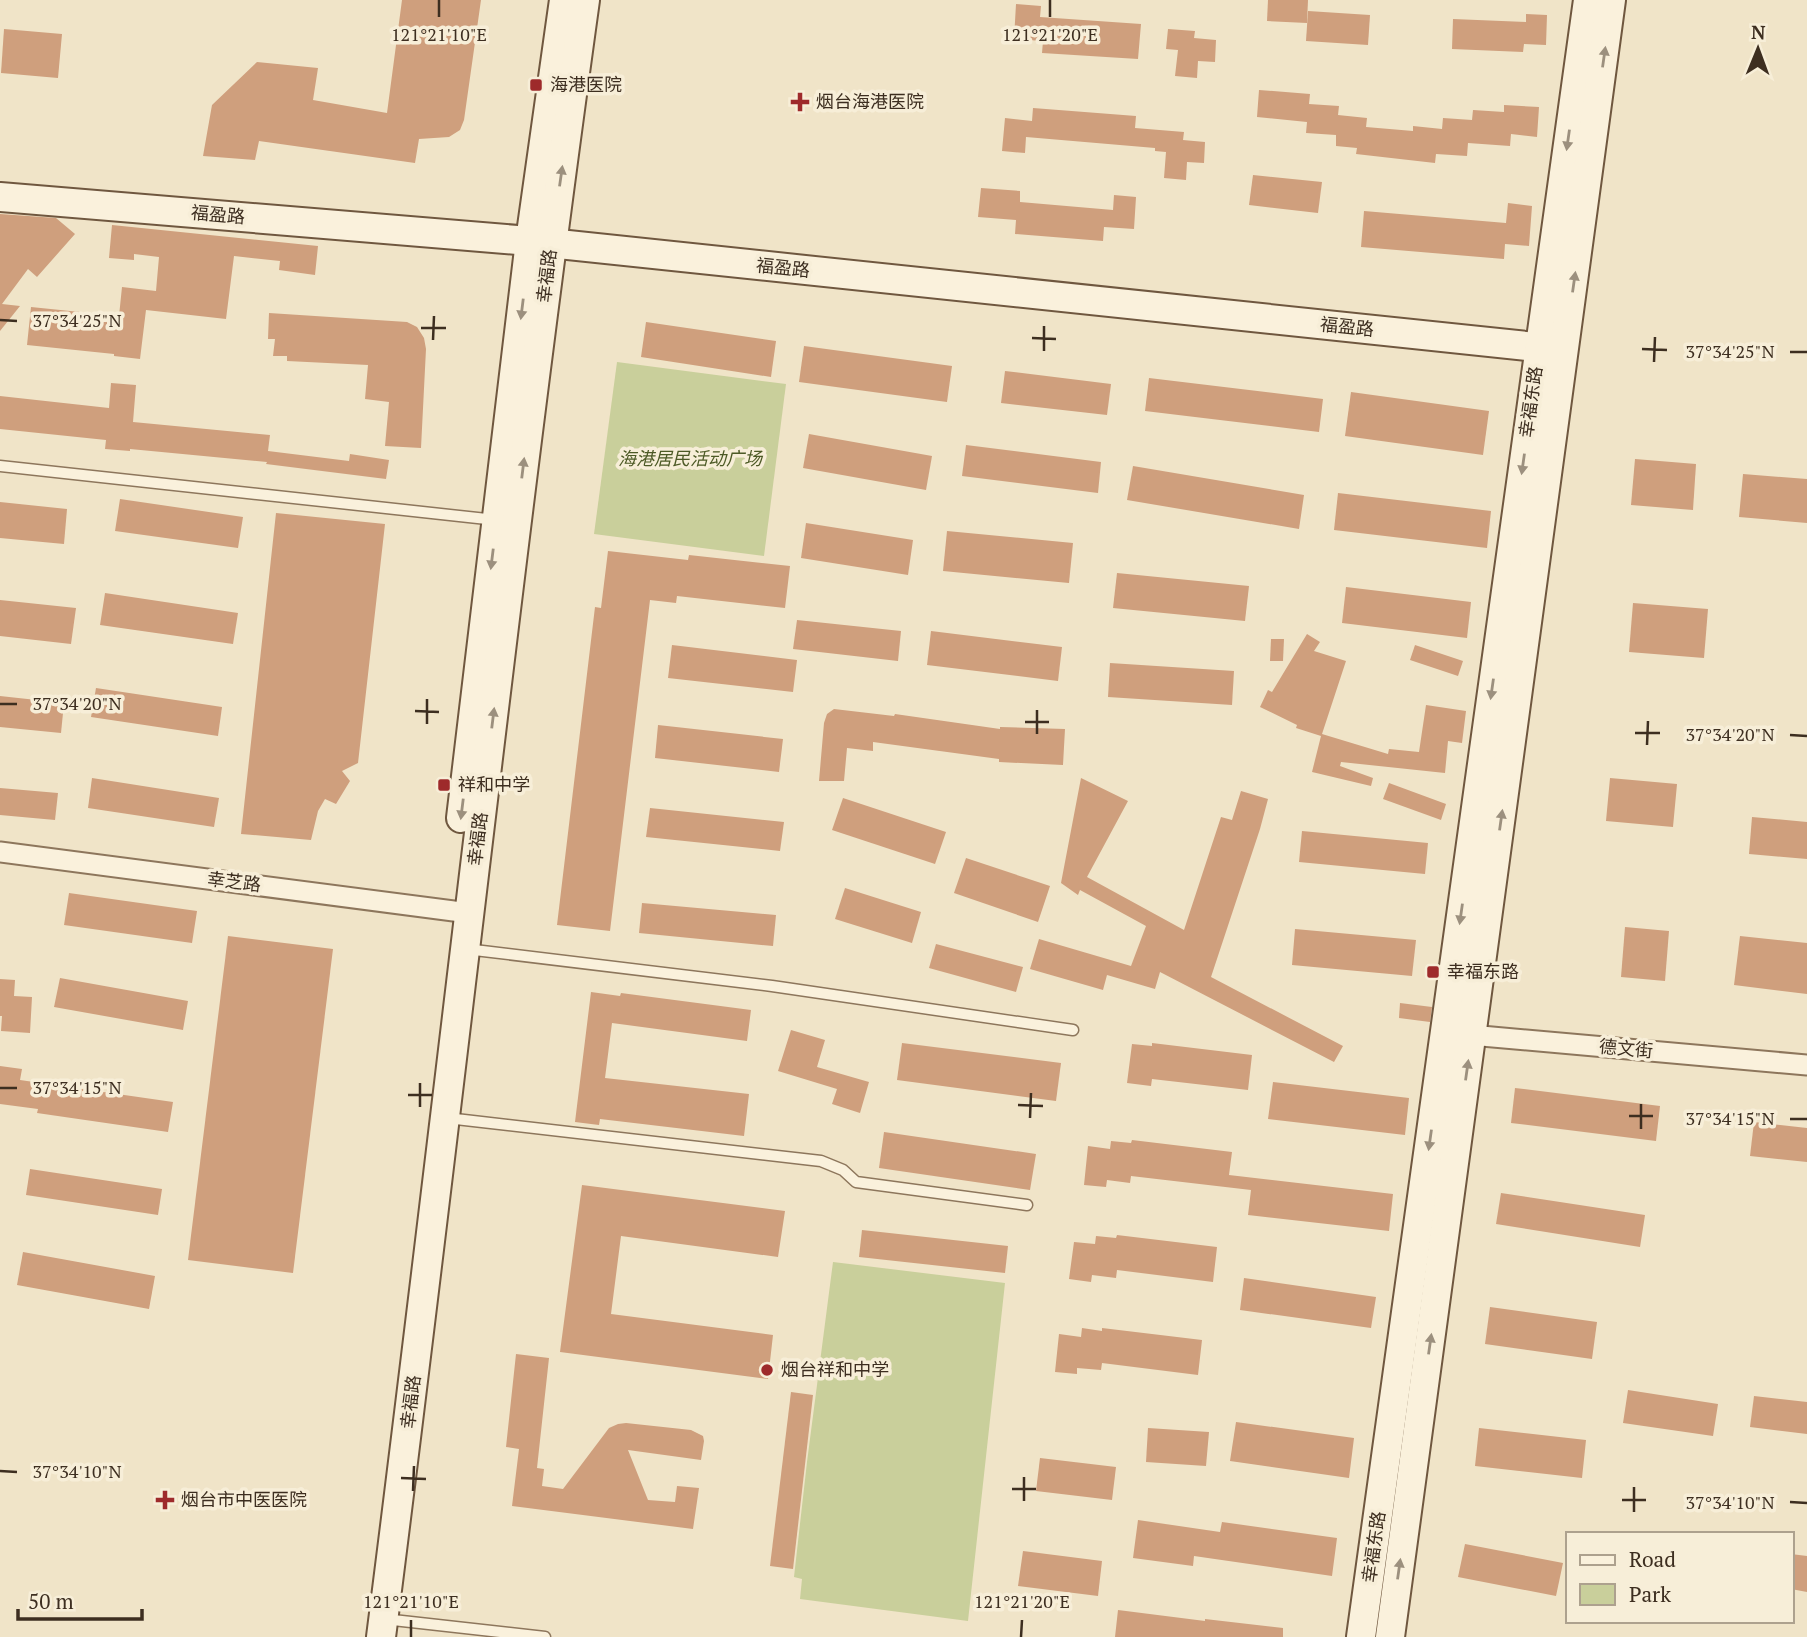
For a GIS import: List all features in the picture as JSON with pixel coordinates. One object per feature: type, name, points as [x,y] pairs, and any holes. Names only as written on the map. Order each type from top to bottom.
[{"type":"street","name":"幸福路","points":[[376,1631],[400,1344],[459,911],[540,242],[564,0]]},
{"type":"street","name":"幸福路","points":[[376,1631],[420,1333],[464,949],[459,911],[496,520],[540,242],[585,0]]},
{"type":"street","name":"幸福东路","points":[[1552,349],[1588,0]]},
{"type":"street","name":"幸福东路","points":[[1361,1637],[1458,1033],[1552,349],[1611,0]]},
{"type":"street","name":"福盈路","points":[[0,197],[540,242],[1552,349]]},
{"type":"street","name":"幸芝路","points":[[0,852],[459,911]]},
{"type":"street","name":"幸福东路","points":[[1390,1637],[1458,1033]]},
{"type":"street","name":"德文街","points":[[1458,1033],[1807,1065]]},
{"type":"lane","points":[[0,467],[496,520]]},
{"type":"lane","points":[[464,949],[772,986],[1073,1030]]},
{"type":"lane","points":[[445,1118],[821,1161],[843,1170],[856,1182],[1027,1205]]},
{"type":"lane","points":[[376,1631],[545,1637]]},
{"type":"green space","name":"海港居民活动广场","points":[[617,362],[786,384],[764,556],[594,534]]},
{"type":"green space","points":[[833,1262],[1005,1283],[968,1621],[800,1599],[802,1579],[794,1577]]},
{"type":"building","points":[[402,0],[481,0],[464,120],[460,130],[449,137],[419,139],[415,163],[259,141],[255,160],[203,156],[212,105],[257,62],[318,68],[313,100],[387,113]]},
{"type":"building","points":[[1268,0],[1308,0],[1307,23],[1267,21]]},
{"type":"building","points":[[1016,4],[1041,6],[1040,17],[1141,24],[1138,59],[1042,53],[1043,41],[1014,39]]},
{"type":"building","points":[[1308,11],[1370,15],[1368,45],[1306,41]]},
{"type":"building","points":[[1526,14],[1547,15],[1546,45],[1524,44],[1523,52],[1452,49],[1453,19],[1526,22]]},
{"type":"building","points":[[4,29],[62,34],[58,78],[1,73]]},
{"type":"building","points":[[1168,29],[1195,31],[1194,38],[1216,40],[1215,62],[1198,61],[1197,78],[1175,76],[1178,50],[1166,49]]},
{"type":"building","points":[[1259,90],[1310,94],[1309,104],[1339,106],[1338,115],[1367,118],[1366,127],[1413,131],[1413,126],[1442,129],[1443,118],[1472,120],[1473,110],[1504,112],[1504,105],[1539,107],[1537,137],[1511,134],[1510,146],[1468,143],[1467,156],[1436,154],[1435,163],[1356,154],[1357,148],[1336,146],[1336,135],[1306,133],[1307,122],[1257,117]]},
{"type":"building","points":[[1033,108],[1136,116],[1135,128],[1184,132],[1183,140],[1205,142],[1204,163],[1187,162],[1186,180],[1164,178],[1166,152],[1155,151],[1155,148],[1026,137],[1025,153],[1002,151],[1005,118],[1032,121]]},
{"type":"building","points":[[1253,175],[1322,182],[1318,213],[1249,205]]},
{"type":"building","points":[[981,188],[1020,191],[1020,202],[1113,210],[1114,195],[1136,197],[1134,229],[1104,227],[1103,241],[1015,234],[1016,220],[978,217]]},
{"type":"building","points":[[1508,203],[1532,206],[1529,246],[1505,244],[1504,259],[1361,247],[1364,211],[1506,223]]},
{"type":"building","points":[[0,214],[56,218],[75,234],[37,277],[28,269],[2,304],[20,306],[0,331]]},
{"type":"building","points":[[112,225],[318,246],[315,275],[279,270],[280,261],[234,256],[226,319],[146,310],[140,359],[27,345],[31,307],[119,316],[122,287],[156,291],[159,257],[134,254],[134,260],[109,258]]},
{"type":"building","points":[[269,313],[407,322],[417,327],[424,338],[426,349],[421,448],[385,446],[389,402],[365,399],[368,365],[287,361],[287,356],[273,356],[275,339],[268,339]]},
{"type":"building","points":[[646,322],[776,341],[771,377],[641,357]]},
{"type":"building","points":[[804,346],[952,366],[947,402],[799,382]]},
{"type":"building","points":[[1005,371],[1111,384],[1107,415],[1001,403]]},
{"type":"building","points":[[1149,378],[1323,399],[1319,432],[1145,411]]},
{"type":"building","points":[[111,383],[136,385],[133,422],[270,435],[268,451],[349,461],[350,454],[389,460],[386,479],[266,464],[267,462],[105,449],[106,440],[0,429],[0,396],[109,408]]},
{"type":"building","points":[[1351,392],[1489,411],[1483,455],[1345,436]]},
{"type":"building","points":[[809,434],[932,456],[926,490],[803,468]]},
{"type":"building","points":[[966,445],[1101,462],[1098,493],[962,476]]},
{"type":"building","points":[[1635,459],[1696,464],[1693,510],[1631,505]]},
{"type":"building","points":[[1133,466],[1304,495],[1299,529],[1127,500]]},
{"type":"building","points":[[1743,474],[1807,479],[1807,523],[1739,517]]},
{"type":"building","points":[[1338,493],[1491,511],[1487,548],[1334,530]]},
{"type":"building","points":[[120,499],[243,517],[238,548],[115,531]]},
{"type":"building","points":[[0,502],[67,509],[64,544],[0,538]]},
{"type":"building","points":[[276,513],[385,524],[358,763],[342,771],[350,781],[336,804],[325,799],[318,811],[311,840],[241,834]]},
{"type":"building","points":[[806,523],[913,540],[908,575],[801,558]]},
{"type":"building","points":[[947,531],[1073,543],[1069,583],[943,571]]},
{"type":"building","points":[[608,551],[688,560],[689,555],[790,566],[785,608],[677,596],[676,603],[650,600],[610,931],[557,925],[595,607],[601,608]]},
{"type":"building","points":[[1117,573],[1249,586],[1245,621],[1113,608]]},
{"type":"building","points":[[1346,587],[1471,602],[1467,638],[1342,623]]},
{"type":"building","points":[[105,593],[238,613],[233,644],[100,625]]},
{"type":"building","points":[[0,600],[76,608],[71,644],[0,636]]},
{"type":"building","points":[[1633,603],[1708,609],[1704,658],[1629,652]]},
{"type":"building","points":[[797,620],[901,631],[898,661],[793,649]]},
{"type":"building","points":[[931,631],[1062,647],[1058,681],[927,665]]},
{"type":"building","points":[[1307,634],[1320,642],[1314,651],[1346,661],[1322,734],[1388,754],[1389,749],[1419,752],[1426,705],[1466,711],[1462,743],[1448,741],[1445,773],[1341,762],[1340,766],[1373,778],[1371,786],[1312,772],[1321,736],[1296,728],[1297,725],[1260,707],[1268,690],[1272,692]]},
{"type":"building","points":[[1271,639],[1284,639],[1283,661],[1270,661]]},
{"type":"building","points":[[672,645],[797,660],[793,692],[668,678]]},
{"type":"building","points":[[1415,645],[1463,661],[1458,676],[1410,660]]},
{"type":"building","points":[[1110,663],[1234,671],[1232,705],[1108,697]]},
{"type":"building","points":[[96,688],[222,707],[218,736],[91,717]]},
{"type":"building","points":[[0,696],[64,703],[61,733],[0,727]]},
{"type":"building","points":[[834,709],[895,714],[1000,729],[1065,729],[1063,765],[999,762],[999,759],[873,742],[873,751],[847,748],[844,781],[819,781],[824,723],[827,714]]},
{"type":"building","points":[[658,725],[783,739],[779,772],[655,758]]},
{"type":"building","points":[[92,778],[219,798],[214,827],[88,808]]},
{"type":"building","points":[[1081,778],[1128,801],[1087,877],[1184,930],[1221,817],[1232,820],[1241,791],[1268,799],[1211,977],[1343,1046],[1334,1062],[1160,972],[1155,989],[1107,975],[1103,990],[1030,969],[1039,939],[1131,966],[1146,926],[1080,890],[1078,895],[1061,883]]},
{"type":"building","points":[[1610,778],[1677,784],[1673,827],[1606,821]]},
{"type":"building","points":[[1389,783],[1446,804],[1441,820],[1383,799]]},
{"type":"building","points":[[0,788],[58,793],[55,820],[0,815]]},
{"type":"building","points":[[843,798],[946,832],[935,864],[832,830]]},
{"type":"building","points":[[650,808],[784,822],[780,851],[646,837]]},
{"type":"building","points":[[1752,817],[1807,822],[1807,859],[1749,854]]},
{"type":"building","points":[[1302,831],[1428,843],[1425,874],[1299,862]]},
{"type":"building","points":[[966,858],[1050,886],[1038,922],[954,893]]},
{"type":"building","points":[[845,888],[921,912],[912,943],[835,919]]},
{"type":"building","points":[[69,893],[197,911],[192,943],[64,925]]},
{"type":"building","points":[[642,903],[776,915],[773,946],[639,933]]},
{"type":"building","points":[[1625,927],[1669,931],[1665,981],[1621,977]]},
{"type":"building","points":[[1295,929],[1416,940],[1412,976],[1292,965]]},
{"type":"building","points":[[228,936],[333,949],[293,1273],[188,1260]]},
{"type":"building","points":[[1740,936],[1807,943],[1807,994],[1734,985]]},
{"type":"building","points":[[936,944],[1023,967],[1016,992],[929,968]]},
{"type":"building","points":[[60,978],[188,1001],[183,1030],[54,1007]]},
{"type":"building","points":[[0,979],[15,980],[14,996],[32,997],[30,1033],[1,1031]]},
{"type":"building","points":[[591,992],[620,996],[621,993],[751,1010],[747,1041],[612,1023],[605,1078],[749,1094],[744,1136],[600,1119],[599,1125],[575,1122]]},
{"type":"building","points":[[1400,1003],[1432,1007],[1430,1022],[1399,1018]]},
{"type":"building","points":[[791,1030],[825,1040],[817,1067],[869,1082],[860,1113],[832,1104],[837,1089],[778,1071]]},
{"type":"building","points":[[902,1043],[1061,1063],[1056,1101],[897,1080]]},
{"type":"building","points":[[1152,1043],[1252,1055],[1248,1090],[1152,1079],[1151,1086],[1127,1083],[1132,1044],[1152,1046]]},
{"type":"building","points":[[0,1066],[22,1069],[20,1080],[173,1102],[168,1132],[37,1113],[38,1109],[0,1104]]},
{"type":"building","points":[[1273,1082],[1409,1098],[1405,1135],[1268,1119]]},
{"type":"building","points":[[1515,1088],[1660,1106],[1656,1141],[1511,1123]]},
{"type":"building","points":[[1754,1122],[1807,1128],[1807,1162],[1750,1156]]},
{"type":"building","points":[[884,1132],[1036,1154],[1030,1190],[879,1168]]},
{"type":"building","points":[[1132,1140],[1232,1152],[1229,1175],[1393,1194],[1389,1231],[1248,1215],[1251,1190],[1131,1176],[1130,1183],[1107,1180],[1106,1187],[1084,1185],[1088,1146],[1110,1149],[1111,1141],[1131,1143]]},
{"type":"building","points":[[30,1169],[162,1189],[158,1215],[26,1195]]},
{"type":"building","points":[[582,1185],[785,1211],[778,1257],[621,1236],[611,1314],[773,1335],[768,1379],[560,1352]]},
{"type":"building","points":[[1501,1193],[1645,1215],[1640,1247],[1496,1224]]},
{"type":"building","points":[[862,1230],[1008,1246],[1005,1273],[859,1257]]},
{"type":"building","points":[[1117,1235],[1217,1247],[1213,1282],[1117,1270],[1116,1278],[1092,1275],[1091,1282],[1069,1279],[1074,1242],[1095,1244],[1096,1236],[1116,1238]]},
{"type":"building","points":[[23,1252],[155,1276],[149,1309],[17,1285]]},
{"type":"building","points":[[1244,1278],[1376,1297],[1371,1328],[1240,1310]]},
{"type":"building","points":[[1490,1307],[1597,1322],[1592,1359],[1485,1344]]},
{"type":"building","points":[[1082,1328],[1202,1340],[1198,1375],[1102,1363],[1101,1370],[1077,1368],[1077,1374],[1055,1372],[1059,1334],[1081,1337]]},
{"type":"building","points":[[516,1354],[549,1358],[537,1468],[544,1469],[542,1486],[563,1489],[609,1428],[618,1424],[691,1430],[703,1436],[701,1460],[628,1450],[648,1500],[675,1502],[677,1486],[699,1488],[693,1529],[512,1506],[519,1449],[506,1447]]},
{"type":"building","points":[[1628,1390],[1718,1404],[1713,1436],[1623,1423]]},
{"type":"building","points":[[791,1392],[813,1395],[793,1569],[770,1566]]},
{"type":"building","points":[[1754,1396],[1807,1402],[1807,1434],[1750,1427]]},
{"type":"building","points":[[1236,1422],[1354,1438],[1349,1478],[1230,1461]]},
{"type":"building","points":[[1148,1428],[1209,1432],[1206,1466],[1146,1462]]},
{"type":"building","points":[[1479,1428],[1586,1440],[1582,1478],[1475,1466]]},
{"type":"building","points":[[1040,1458],[1116,1467],[1112,1500],[1036,1491]]},
{"type":"building","points":[[1138,1520],[1220,1532],[1222,1522],[1337,1538],[1332,1576],[1194,1556],[1193,1566],[1133,1558]]},
{"type":"building","points":[[1465,1544],[1563,1563],[1556,1596],[1458,1577]]},
{"type":"building","points":[[1023,1551],[1102,1561],[1098,1596],[1018,1586]]},
{"type":"building","points":[[1793,1554],[1807,1556],[1807,1592],[1793,1589]]},
{"type":"building","points":[[1118,1610],[1283,1628],[1283,1637],[1115,1637]]},
{"type":"place","name":"海港医院","points":[[536,85]]},
{"type":"place","name":"烟台海港医院","points":[[800,102]]},
{"type":"place","name":"祥和中学","points":[[444,785]]},
{"type":"place","name":"幸福东路","points":[[1433,972]]},
{"type":"place","name":"烟台祥和中学","points":[[767,1370]]},
{"type":"place","name":"烟台市中医医院","points":[[165,1500]]}]
